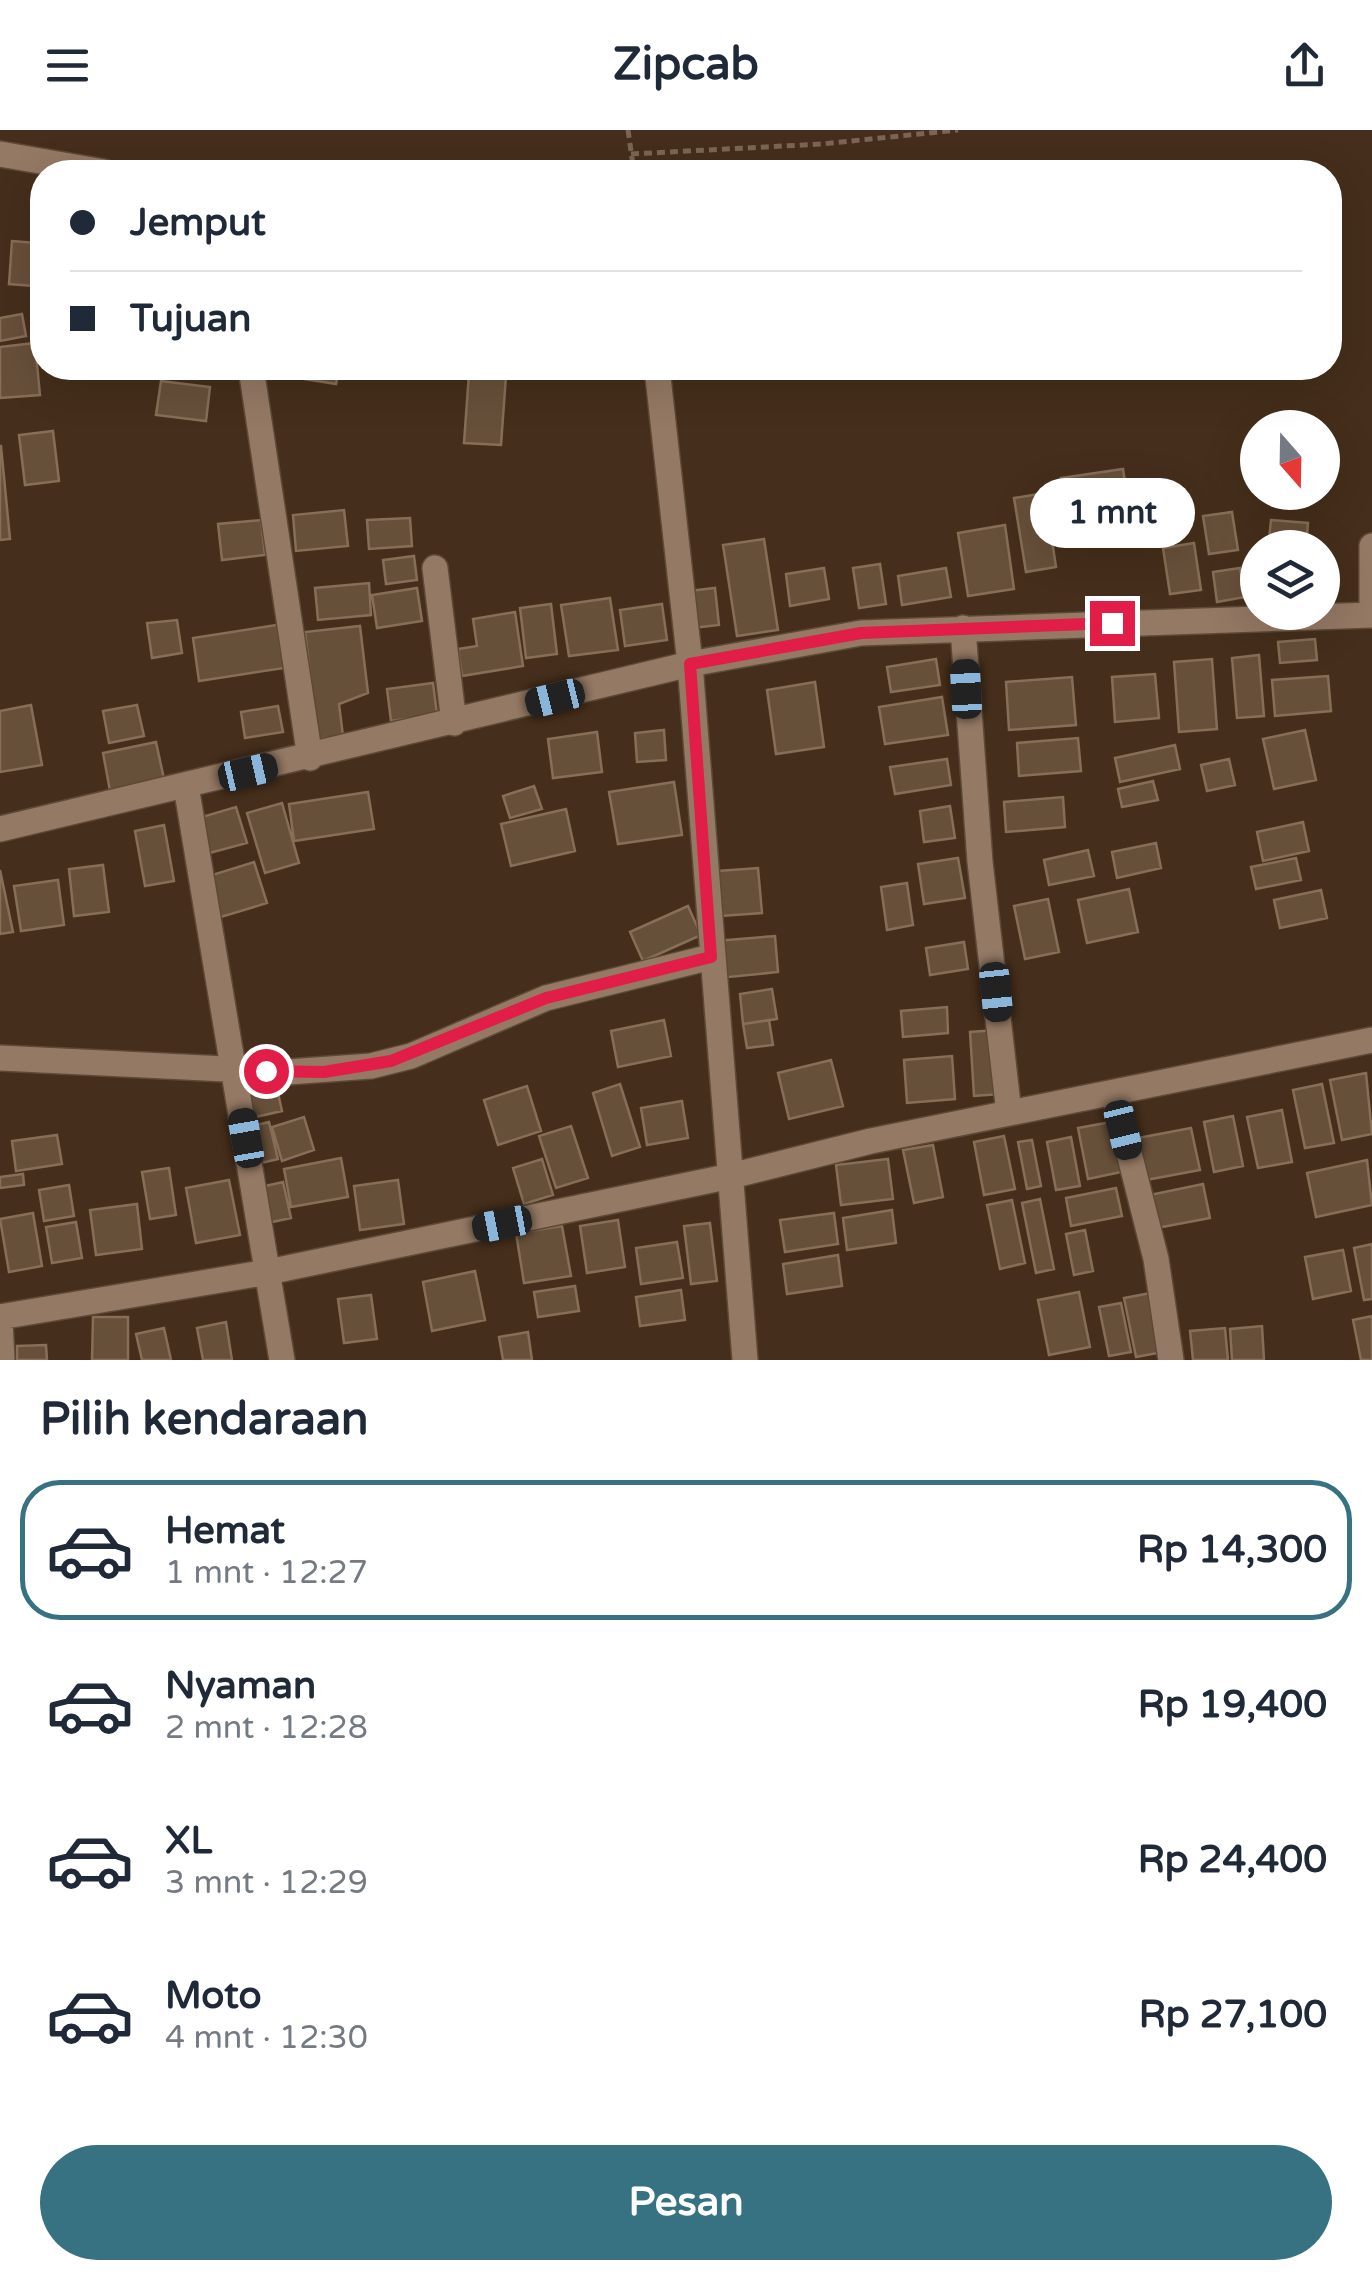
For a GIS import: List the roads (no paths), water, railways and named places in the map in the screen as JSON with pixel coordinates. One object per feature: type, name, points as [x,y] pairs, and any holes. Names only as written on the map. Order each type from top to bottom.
[{"type":"street","points":[[0,154],[35,160]]},
{"type":"street","points":[[252,380],[310,758]]},
{"type":"street","points":[[658,380],[690,664],[745,1360]]},
{"type":"street","points":[[1372,546],[1372,603]]},
{"type":"street","points":[[435,568],[454,723]]},
{"type":"street","points":[[0,829],[310,758],[690,664],[861,633],[1372,615]]},
{"type":"street","points":[[963,628],[980,862],[1008,1114]]},
{"type":"street","points":[[186,786],[282,1360]]},
{"type":"street","points":[[0,1058],[324,1072],[370,1066],[411,1056],[546,998],[711,957]]},
{"type":"street","points":[[2,1360],[0,1319],[268,1272],[732,1176],[871,1140],[1372,1040]]},
{"type":"street","points":[[1114,1094],[1156,1258],[1171,1360]]}]
